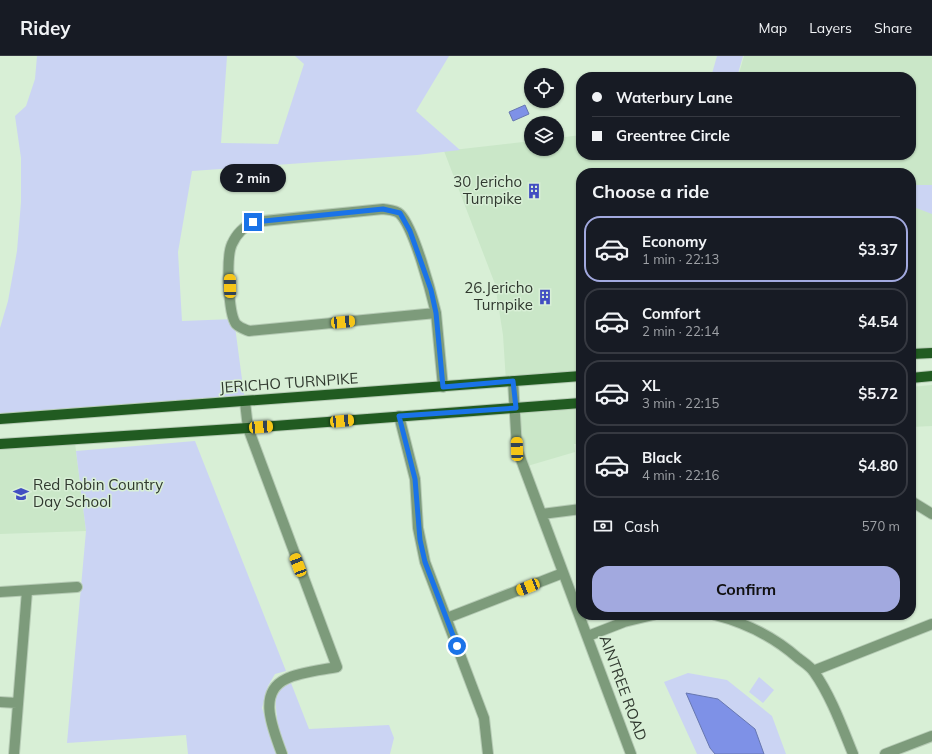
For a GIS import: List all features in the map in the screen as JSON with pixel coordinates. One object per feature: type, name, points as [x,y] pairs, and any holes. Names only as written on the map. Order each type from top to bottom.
[{"type":"main road","points":[[916,354],[932,353]]},
{"type":"main road","name":"JERICHO TURNPIKE","points":[[0,419],[576,376]]},
{"type":"main road","points":[[916,378],[932,376]]},
{"type":"main road","points":[[0,444],[248,428],[576,403]]},
{"type":"street","points":[[436,313],[249,331],[240,328],[235,322],[230,310],[231,246],[238,233],[253,222],[383,209],[396,211],[403,218],[410,231],[431,290],[436,313],[443,387]]},
{"type":"street","name":"AINTREE ROAD","points":[[513,381],[516,408],[517,449],[576,606]]},
{"type":"street","points":[[245,402],[248,428],[337,667],[288,678],[275,686],[270,696],[269,705],[271,722],[282,754]]},
{"type":"street","points":[[399,416],[415,479],[420,540],[425,562],[484,718],[488,754]]},
{"type":"street","points":[[916,504],[932,514]]},
{"type":"street","points":[[542,514],[576,510]]},
{"type":"street","points":[[447,618],[563,573]]},
{"type":"street","points":[[0,592],[78,587]]},
{"type":"street","points":[[14,754],[27,591]]},
{"type":"street","name":"AINTREE ROAD","points":[[582,620],[631,754]]},
{"type":"street","points":[[588,636],[632,620]]},
{"type":"street","points":[[735,620],[762,632],[787,648],[813,671],[836,713],[853,754]]},
{"type":"street","points":[[813,671],[932,624]]},
{"type":"street","points":[[0,702],[17,703]]},
{"type":"street","points":[[885,754],[932,736]]},
{"type":"shaded area","points":[[37,56],[227,56],[221,143],[278,144],[304,64],[295,56],[449,56],[416,111],[460,150],[417,155],[192,171],[178,252],[182,321],[234,319],[245,402],[0,419],[0,328],[8,301],[17,251],[21,202],[21,158],[15,116],[26,106],[35,79]]},
{"type":"shaded area","points":[[717,56],[743,56],[738,72],[712,72]]},
{"type":"shaded area","points":[[744,56],[932,56],[932,357],[916,359],[916,168],[576,168],[576,377],[506,382],[503,335],[495,284],[444,151],[524,142],[524,156],[564,156],[564,137],[576,136],[576,160],[916,160],[916,72],[739,72]]},
{"type":"shaded area","points":[[916,185],[932,185],[932,214],[916,208]]},
{"type":"shaded area","points":[[932,385],[932,426],[916,427],[916,387]]},
{"type":"shaded area","points":[[576,404],[575,452],[524,467],[516,408]]},
{"type":"shaded area","points":[[195,441],[286,671],[275,674],[268,686],[262,708],[278,754],[188,754],[186,735],[67,743],[86,531],[76,451]]},
{"type":"shaded area","points":[[75,443],[86,531],[0,534],[0,449]]},
{"type":"shaded area","points":[[688,673],[727,680],[772,716],[786,754],[697,754],[664,682]]},
{"type":"shaded area","points":[[759,677],[774,690],[763,703],[749,692]]},
{"type":"shaded area","points":[[291,683],[309,729],[389,725],[394,738],[390,754],[288,754],[278,729],[275,697],[284,685]]},
{"type":"water","points":[[524,105],[524,108],[526,108],[529,114],[513,121],[509,112]]},
{"type":"water","points":[[686,693],[718,699],[755,729],[764,754],[715,754],[710,748]]},
{"type":"place","name":"30 Jericho Turnpike","points":[[534,191]]},
{"type":"place","name":"26.Jericho Turnpike","points":[[545,297]]},
{"type":"place","name":"Red Robin Country Day School","points":[[21,494]]},
{"type":"route","points":[[253,222],[383,209],[400,213],[410,231],[431,290],[436,313],[443,387],[513,381],[516,408],[399,416],[415,479],[418,500],[418,528],[425,562],[457,646]]}]
